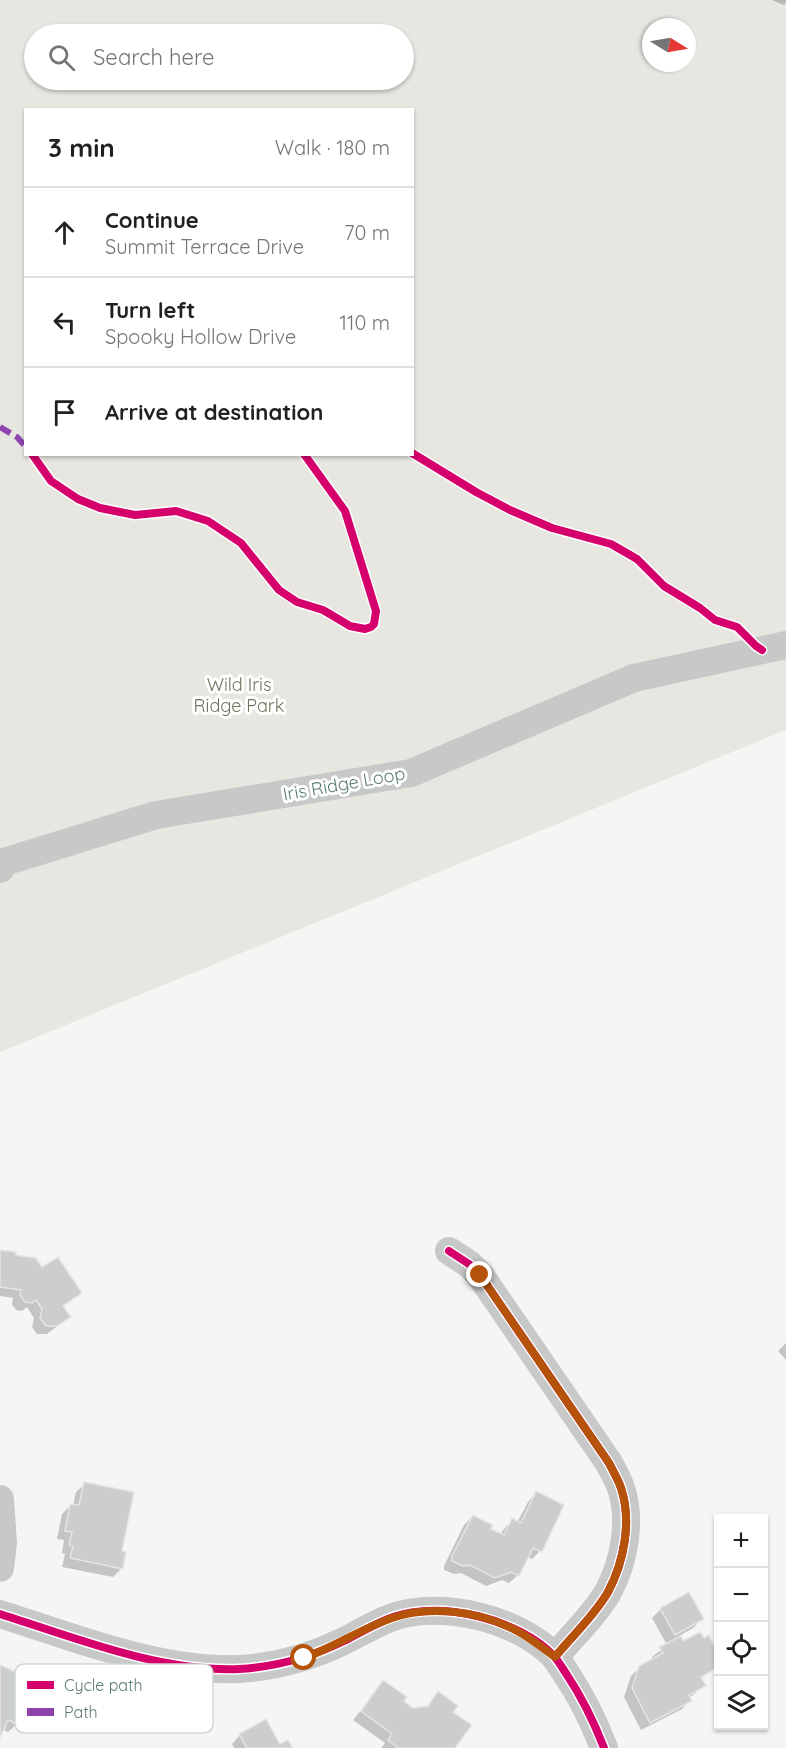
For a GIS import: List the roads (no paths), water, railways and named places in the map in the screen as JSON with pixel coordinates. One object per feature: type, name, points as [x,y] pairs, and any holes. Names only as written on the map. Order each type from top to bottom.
[{"type":"street","name":"Iris Ridge Loop","points":[[0,869],[4,862],[156,815],[411,773],[634,678],[786,645]]},
{"type":"street","points":[[448,1251],[469,1264],[480,1275],[609,1463],[621,1488],[626,1511],[626,1528],[615,1575],[600,1603],[555,1657]]},
{"type":"street","points":[[0,1499],[3,1543],[0,1568]]},
{"type":"street","points":[[213,1668],[262,1666],[304,1658],[404,1614],[433,1611],[465,1614],[501,1624],[527,1636],[555,1657],[590,1712],[604,1748]]},
{"type":"street","points":[[0,1614],[137,1656],[174,1664]]},
{"type":"park label","name":"Wild Iris Ridge Park","points":[[239,695]]}]
